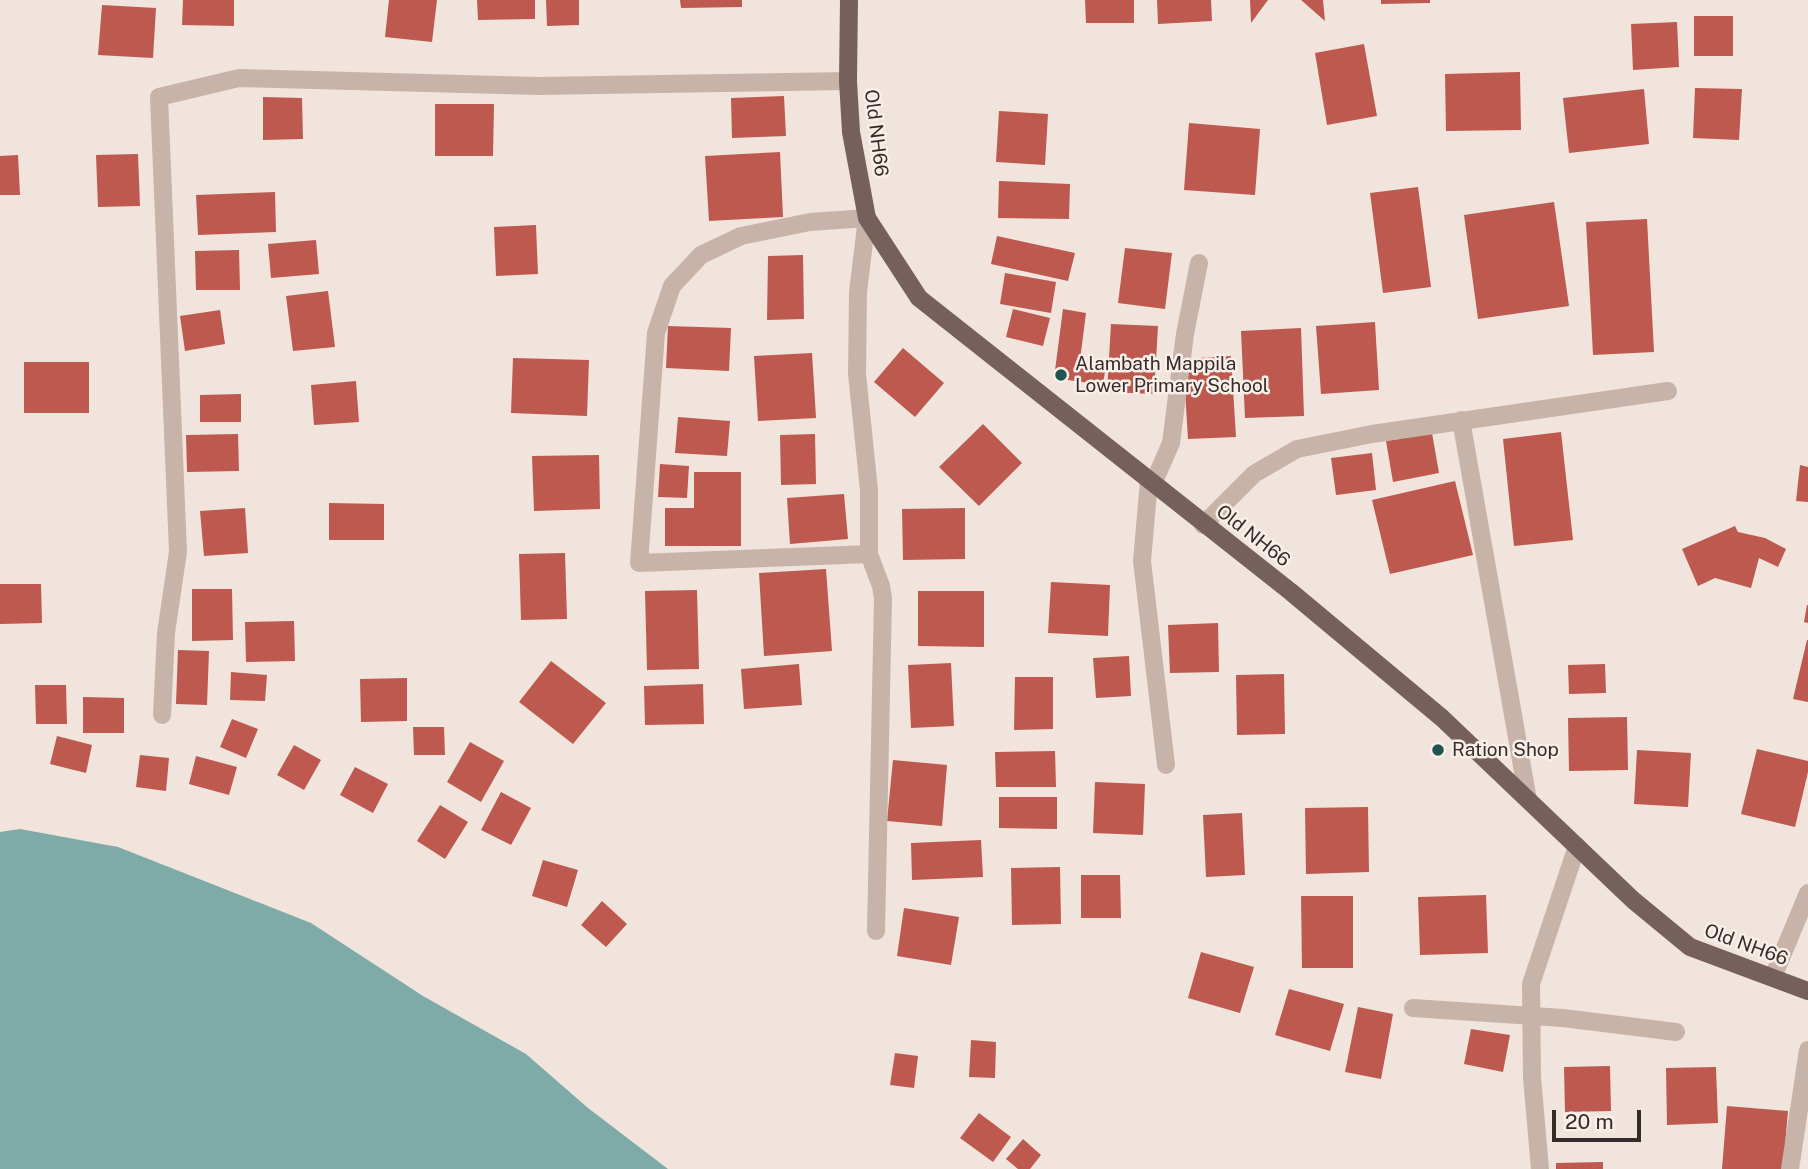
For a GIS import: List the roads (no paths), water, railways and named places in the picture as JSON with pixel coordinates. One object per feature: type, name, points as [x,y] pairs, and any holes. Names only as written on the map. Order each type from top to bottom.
[{"type":"main road","name":"Old NH66","points":[[849,0],[848,81],[851,132],[867,218],[919,298],[1291,592],[1442,718],[1633,900],[1690,947],[1808,991]]},
{"type":"street","points":[[162,715],[166,633],[178,552],[159,97],[239,78],[538,86],[848,81]]},
{"type":"street","points":[[869,554],[639,563],[656,333],[672,286],[701,255],[741,236],[810,222],[867,218],[858,292],[858,374],[869,490],[869,554],[883,598],[876,931]]},
{"type":"street","points":[[1166,765],[1142,561],[1151,483],[1171,443],[1185,334],[1199,263]]},
{"type":"street","points":[[1203,525],[1254,474],[1297,449],[1371,434],[1668,391]]},
{"type":"street","points":[[1461,420],[1528,800]]},
{"type":"street","points":[[1540,1169],[1532,1077],[1531,984],[1577,846]]},
{"type":"street","points":[[1773,977],[1808,893]]},
{"type":"street","points":[[1413,1008],[1563,1018],[1676,1032]]},
{"type":"street","points":[[1790,1169],[1808,1050]]},
{"type":"water","points":[[20,829],[118,847],[311,923],[423,996],[526,1054],[588,1108],[668,1169],[0,1169],[0,832]]},
{"type":"place","name":"Alambath Mappila Lower Primary School","points":[[1061,375]]},
{"type":"place","name":"Ration Shop","points":[[1438,750]]}]
